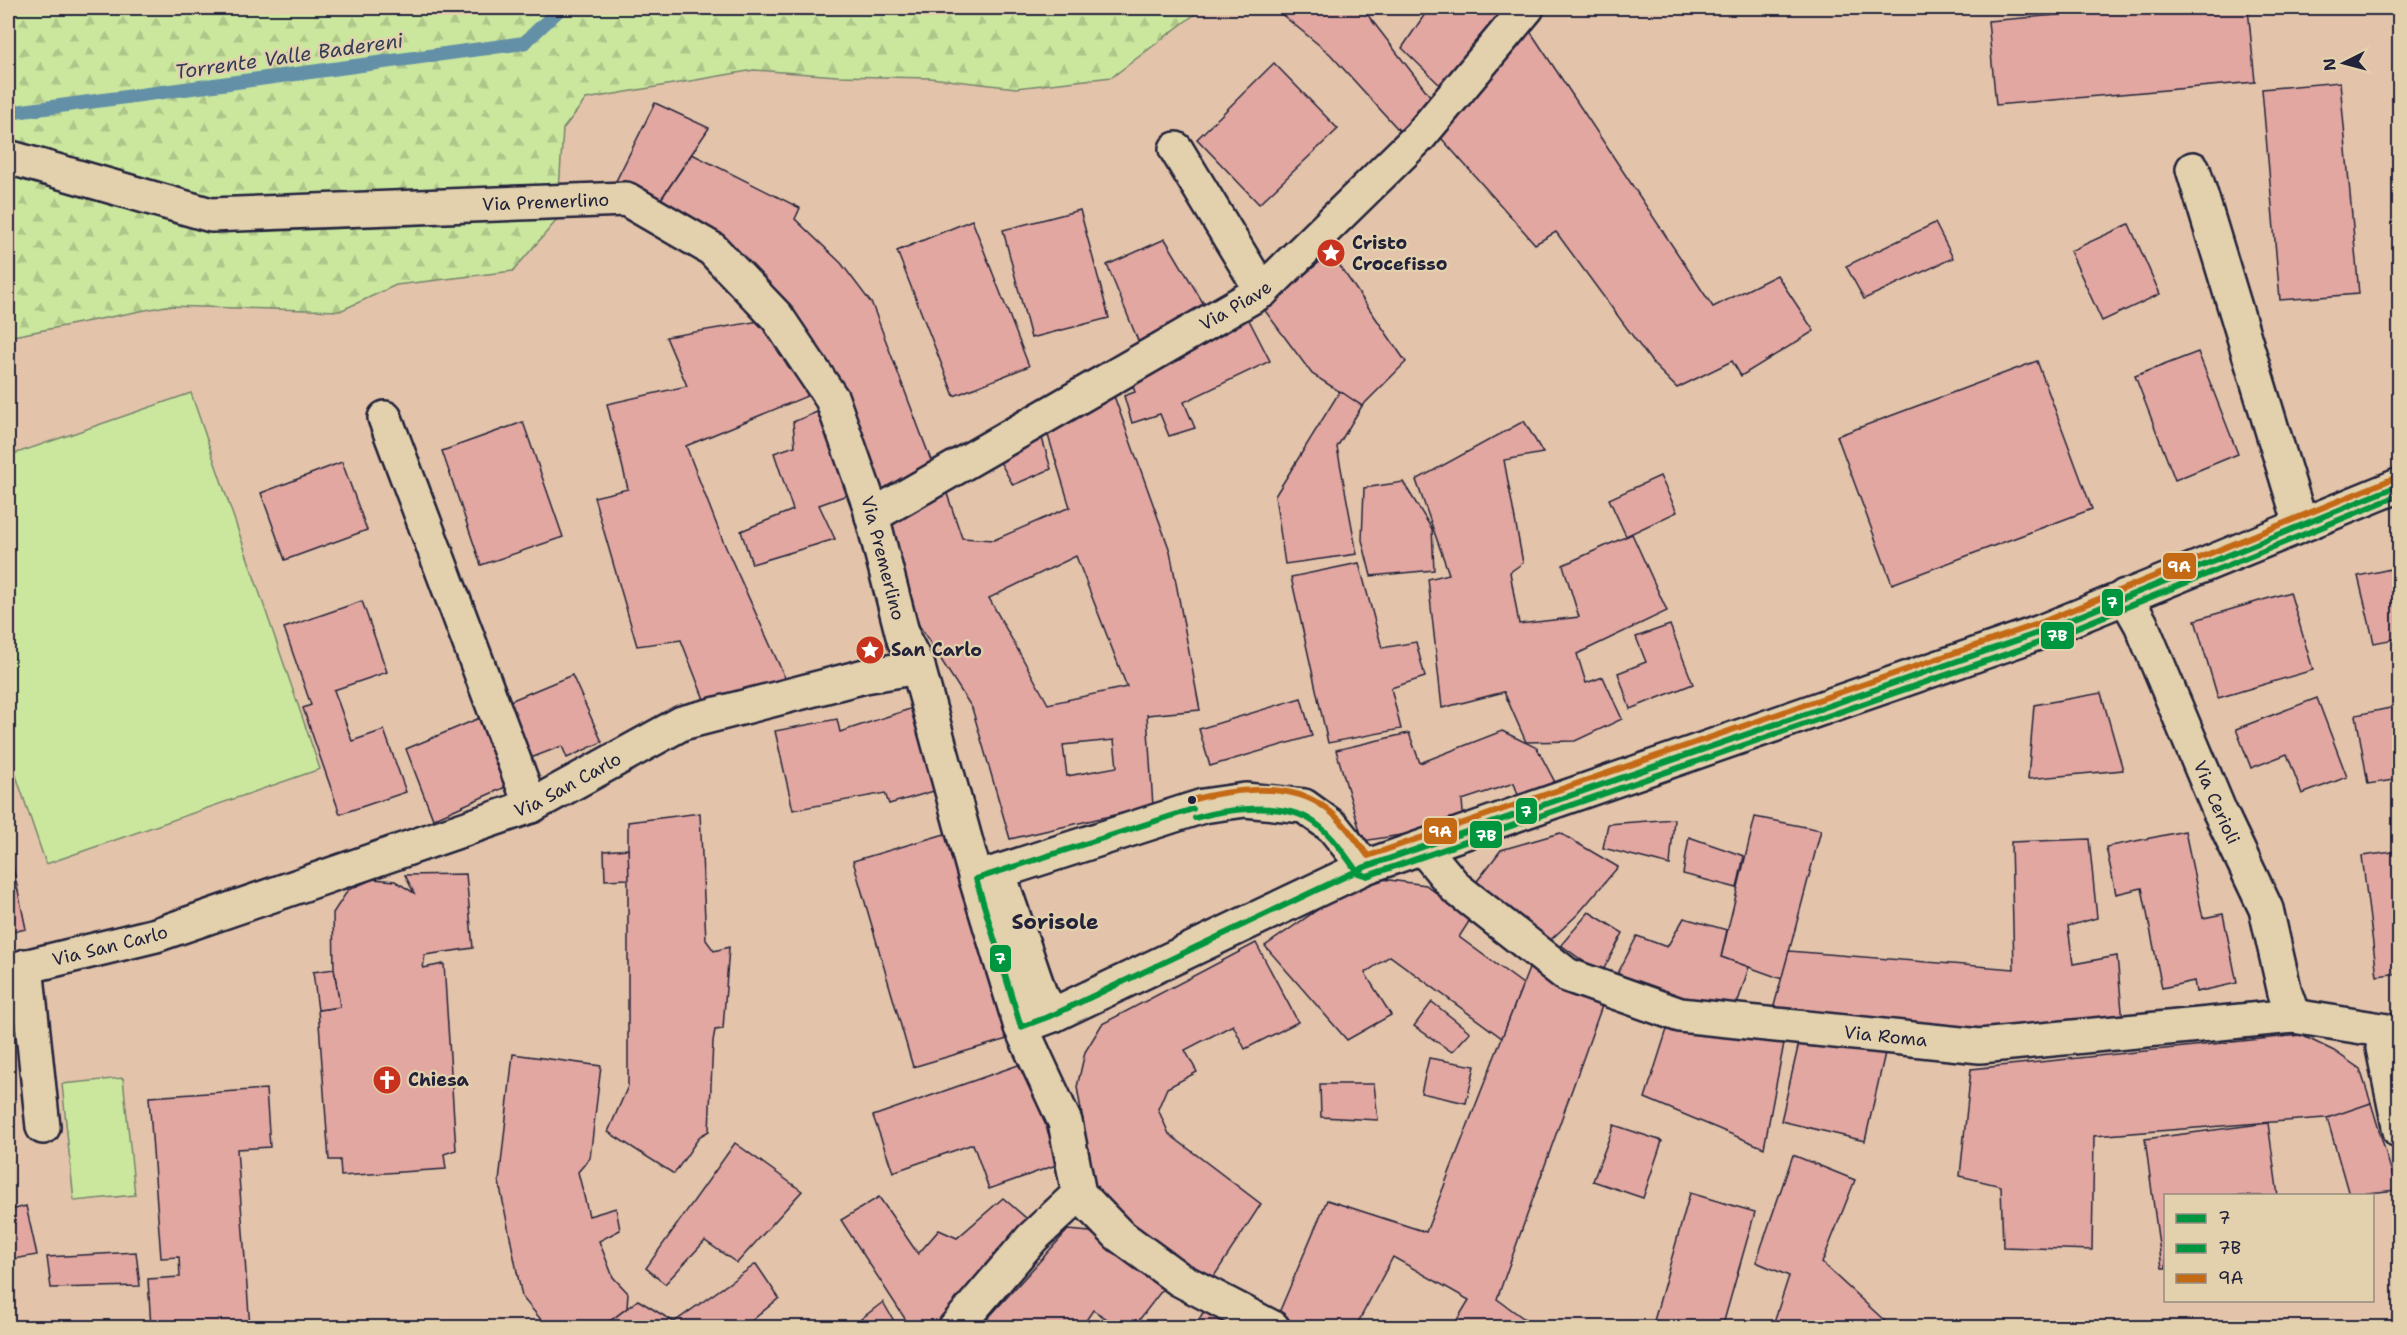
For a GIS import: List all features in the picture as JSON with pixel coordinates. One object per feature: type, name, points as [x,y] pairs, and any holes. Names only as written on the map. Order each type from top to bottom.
[{"type":"street","name":"Via Piave","points":[[872,516],[1263,291],[1420,136],[1527,8]]},
{"type":"street","points":[[1176,149],[1263,291]]},
{"type":"street","name":"Via Premerlino","points":[[8,157],[211,215],[626,199],[712,249],[777,317],[832,399],[872,516],[904,640],[918,667]]},
{"type":"street","points":[[2193,170],[2301,525]]},
{"type":"street","points":[[385,418],[531,806]]},
{"type":"street","points":[[1021,1027],[1053,1015],[1365,867],[1424,849],[2038,633],[2400,484]]},
{"type":"street","name":"Via Cerioli","points":[[2125,596],[2141,624],[2219,810],[2266,909],[2285,993],[2294,1016]]},
{"type":"street","points":[[918,667],[988,875],[1021,1027],[1065,1122],[1079,1194],[1119,1235],[1179,1279],[1273,1328]]},
{"type":"street","name":"Via San Carlo","points":[[17,969],[156,935],[531,806],[682,723],[865,676],[918,667]]},
{"type":"street","points":[[988,875],[1203,806],[1245,800],[1304,806],[1333,827],[1365,867]]},
{"type":"street","name":"Via Roma","points":[[1424,849],[1456,888],[1567,975],[1680,1014],[1980,1047],[2294,1016],[2393,1032]]},
{"type":"street","points":[[988,875],[1003,886],[1040,993],[1053,1015]]},
{"type":"street","points":[[17,969],[43,1126]]},
{"type":"street","points":[[2393,1032],[2383,1048],[2400,1131]]},
{"type":"street","points":[[955,1328],[1032,1238],[1079,1194]]},
{"type":"green space","points":[[8,8],[1203,8],[1112,77],[1016,88],[930,78],[837,76],[754,70],[586,99],[563,129],[557,220],[513,271],[396,285],[340,311],[166,306],[8,337]]},
{"type":"green space","points":[[191,393],[320,769],[46,864],[8,752],[8,456]]},
{"type":"green space","points":[[123,1078],[135,1195],[74,1201],[62,1084]]},
{"type":"building","points":[[1274,8],[1372,8],[1367,14],[1437,105],[1407,139],[1330,54]]},
{"type":"building","points":[[1429,8],[1519,8],[1446,91],[1402,48]]},
{"type":"building","points":[[2138,8],[2248,8],[2255,82],[1996,105],[1988,21]]},
{"type":"building","points":[[1524,22],[1713,307],[1777,275],[1814,331],[1741,376],[1732,361],[1677,388],[1654,365],[1556,232],[1535,244],[1434,130]]},
{"type":"building","points":[[1274,63],[1338,129],[1259,204],[1197,139]]},
{"type":"building","points":[[2340,82],[2359,294],[2280,300],[2262,89]]},
{"type":"building","points":[[655,103],[709,128],[655,208],[614,185]]},
{"type":"building","points":[[692,154],[800,208],[795,219],[841,263],[872,304],[935,471],[869,504],[777,317],[655,208]]},
{"type":"building","points":[[1080,210],[1109,318],[1031,338],[1003,230]]},
{"type":"building","points":[[972,220],[1029,366],[954,396],[897,251]]},
{"type":"building","points":[[1935,223],[1953,258],[1864,299],[1846,266]]},
{"type":"building","points":[[2129,224],[2160,294],[2102,321],[2070,251]]},
{"type":"building","points":[[1165,239],[1205,306],[1139,343],[1107,265]]},
{"type":"building","points":[[1331,253],[1406,362],[1362,406],[1312,374],[1263,308]]},
{"type":"building","points":[[1247,316],[1270,361],[1184,402],[1195,428],[1169,436],[1160,414],[1132,423],[1124,396],[1135,392],[1131,381]]},
{"type":"building","points":[[765,320],[812,394],[686,446],[723,541],[786,680],[707,707],[681,640],[637,646],[594,497],[628,489],[607,404],[687,386],[666,337]]},
{"type":"building","points":[[2198,352],[2238,454],[2175,480],[2135,376]]},
{"type":"building","points":[[2037,361],[2092,509],[1892,584],[1837,436]]},
{"type":"building","points":[[1340,391],[1362,406],[1337,447],[1357,554],[1285,564],[1275,496]]},
{"type":"building","points":[[1114,396],[1170,551],[1200,710],[1147,715],[1153,806],[1010,839],[972,708],[915,619],[880,520],[942,479],[962,538],[994,540],[1070,507],[1047,432]],"holes":[[[1076,556],[1127,687],[1048,704],[989,598]],[[1114,740],[1117,767],[1067,776],[1063,745]]]},
{"type":"building","points":[[817,412],[850,494],[819,505],[835,539],[752,564],[741,531],[793,510],[774,453],[795,446],[793,422]]},
{"type":"building","points":[[1037,421],[1051,469],[1013,485],[995,453]]},
{"type":"building","points":[[1524,421],[1543,453],[1504,460],[1523,563],[1510,572],[1519,624],[1579,617],[1563,565],[1632,534],[1667,611],[1577,654],[1586,683],[1603,677],[1622,719],[1575,741],[1526,742],[1504,692],[1442,708],[1428,579],[1449,574],[1416,480]]},
{"type":"building","points":[[523,422],[563,537],[481,565],[442,451]]},
{"type":"building","points":[[342,462],[367,530],[285,560],[261,493]]},
{"type":"building","points":[[1660,476],[1677,512],[1626,536],[1609,499]]},
{"type":"building","points":[[1403,482],[1432,529],[1434,570],[1371,576],[1362,540],[1364,488]]},
{"type":"building","points":[[1359,563],[1382,648],[1416,642],[1425,677],[1391,688],[1401,729],[1328,743],[1291,577]]},
{"type":"building","points":[[2400,567],[2400,638],[2374,643],[2358,576]]},
{"type":"building","points":[[2290,592],[2313,670],[2218,698],[2195,620]]},
{"type":"building","points":[[362,601],[387,672],[334,690],[352,741],[384,730],[406,792],[340,814],[303,708],[311,705],[284,628]]},
{"type":"building","points":[[1670,625],[1693,684],[1630,709],[1618,673],[1646,662],[1636,637]]},
{"type":"building","points":[[572,675],[602,742],[567,758],[562,746],[523,761],[503,704]]},
{"type":"building","points":[[2101,693],[2123,770],[2028,779],[2034,705]]},
{"type":"building","points":[[1301,698],[1312,736],[1210,766],[1199,729]]},
{"type":"building","points":[[2317,698],[2347,777],[2302,794],[2287,754],[2251,768],[2236,729]]},
{"type":"building","points":[[2400,706],[2400,779],[2368,784],[2356,715]]},
{"type":"building","points":[[916,707],[934,791],[889,804],[885,793],[793,810],[775,731],[837,719],[840,732]]},
{"type":"building","points":[[482,717],[510,785],[433,819],[406,749]]},
{"type":"building","points":[[1502,731],[1537,748],[1559,790],[1522,807],[1514,783],[1462,800],[1464,825],[1363,841],[1336,750],[1409,733],[1420,763]]},
{"type":"building","points":[[700,813],[706,940],[714,951],[729,947],[723,1029],[715,1030],[713,1041],[709,1131],[700,1136],[674,1174],[608,1132],[628,1086],[628,822]]},
{"type":"building","points":[[1755,817],[1821,830],[1782,979],[1721,957]]},
{"type":"building","points":[[1674,819],[1670,865],[1603,848],[1608,824]]},
{"type":"building","points":[[955,831],[1014,1037],[913,1067],[853,861]]},
{"type":"building","points":[[2185,831],[2203,918],[2223,914],[2237,983],[2196,992],[2194,981],[2162,988],[2142,888],[2116,894],[2106,847]]},
{"type":"building","points":[[1560,833],[1618,867],[1578,914],[1538,952],[1471,889],[1501,850]]},
{"type":"building","points":[[1689,837],[1744,856],[1737,888],[1683,874]]},
{"type":"building","points":[[2089,839],[2097,918],[2068,926],[2073,964],[2117,956],[2124,1033],[1980,1046],[1769,1024],[1789,951],[2014,969],[2011,842]]},
{"type":"building","points":[[8,843],[26,929],[8,933]]},
{"type":"building","points":[[628,849],[629,879],[605,880],[604,851]]},
{"type":"building","points":[[2400,851],[2400,973],[2377,976],[2362,856]]},
{"type":"building","name":"Chiesa","points":[[466,874],[473,948],[425,955],[423,968],[444,964],[456,1150],[444,1154],[446,1169],[341,1176],[340,1160],[329,1160],[318,1010],[340,1007],[334,969],[333,913],[348,890],[373,879],[395,881],[414,893],[405,875]]},
{"type":"building","points":[[1375,878],[1426,885],[1470,920],[1459,937],[1523,984],[1502,1038],[1390,956],[1365,973],[1391,1015],[1347,1040],[1265,946],[1326,904]]},
{"type":"building","points":[[1589,912],[1623,933],[1601,974],[1561,945]]},
{"type":"building","points":[[1684,918],[1727,930],[1721,957],[1749,967],[1732,1020],[1615,979],[1637,936],[1667,947]]},
{"type":"building","points":[[1256,943],[1298,1022],[1245,1049],[1233,1025],[1185,1050],[1197,1072],[1167,1088],[1158,1109],[1169,1134],[1261,1204],[1209,1284],[1124,1221],[1094,1183],[1077,1087],[1085,1052],[1102,1024]]},
{"type":"building","points":[[1530,966],[1603,1003],[1497,1299],[1537,1328],[1452,1328],[1469,1300],[1393,1257],[1355,1328],[1307,1328],[1278,1315],[1327,1200],[1426,1232]]},
{"type":"building","points":[[334,969],[340,1007],[318,1010],[313,972]]},
{"type":"building","points":[[1432,1002],[1470,1032],[1452,1052],[1414,1026]]},
{"type":"building","points":[[1670,1020],[1785,1038],[1764,1148],[1645,1098]]},
{"type":"building","points":[[1801,1034],[1885,1053],[1865,1141],[1781,1121]]},
{"type":"building","points":[[2301,1035],[2334,1051],[2360,1069],[2371,1103],[2338,1117],[2094,1136],[2092,1250],[2003,1247],[2001,1186],[1960,1176],[1971,1069]]},
{"type":"building","points":[[513,1054],[601,1066],[590,1158],[578,1172],[589,1216],[616,1208],[620,1230],[599,1241],[613,1277],[628,1293],[627,1308],[601,1328],[548,1328],[522,1297],[499,1182]]},
{"type":"building","points":[[1429,1058],[1475,1066],[1466,1103],[1421,1093]]},
{"type":"building","points":[[1024,1063],[1059,1164],[989,1189],[973,1144],[893,1172],[873,1116]]},
{"type":"building","points":[[1320,1084],[1374,1084],[1378,1120],[1321,1117]]},
{"type":"building","points":[[266,1089],[270,1147],[237,1149],[250,1328],[151,1328],[148,1279],[180,1277],[179,1257],[161,1258],[149,1097]]},
{"type":"building","points":[[2371,1103],[2397,1190],[2349,1194],[2327,1118]]},
{"type":"building","points":[[2268,1123],[2278,1194],[2164,1194],[2164,1268],[2162,1268],[2145,1139]]},
{"type":"building","points":[[1614,1125],[1662,1141],[1643,1198],[1593,1181]]},
{"type":"building","points":[[735,1143],[802,1191],[737,1263],[705,1241],[665,1284],[646,1268]]},
{"type":"building","points":[[1793,1155],[1855,1180],[1822,1263],[1885,1321],[1879,1328],[1772,1328],[1789,1276],[1756,1262]]},
{"type":"building","points":[[1690,1193],[1755,1212],[1722,1328],[1652,1328]]},
{"type":"building","points":[[879,1197],[918,1254],[939,1230],[957,1238],[1003,1198],[1040,1230],[937,1328],[911,1328],[841,1220]]},
{"type":"building","points":[[26,1206],[37,1255],[8,1260],[8,1211]]},
{"type":"building","points":[[1068,1230],[1090,1232],[1163,1289],[1133,1328],[1121,1328],[1093,1310],[1081,1328],[979,1328]]},
{"type":"building","points":[[136,1252],[140,1286],[51,1288],[47,1257]]},
{"type":"building","points":[[756,1264],[779,1298],[743,1328],[601,1328],[638,1300],[674,1322]]},
{"type":"building","points":[[883,1302],[898,1328],[866,1328],[861,1319]]},
{"type":"building","points":[[1205,1309],[1249,1328],[1194,1328]]},
{"type":"waterway","name":"Torrente Valle Badereni","points":[[8,113],[524,43],[561,8]]},
{"type":"transit line","name":"9A","points":[[1191,800],[1221,793],[1255,790],[1272,790],[1304,796],[1333,814],[1368,856],[2035,625],[2397,477]]},
{"type":"transit line","name":"7","points":[[1193,809],[976,879],[1021,1027],[1053,1015],[1365,867],[2038,633],[2400,485]]},
{"type":"transit line","name":"7B","points":[[1195,818],[1253,809],[1284,810],[1297,814],[1309,819],[1324,830],[1358,873],[1367,876],[2041,642],[2400,495]]},
{"type":"place","name":"Cristo Crocefisso","points":[[1331,253]]},
{"type":"place","name":"San Carlo","points":[[870,650]]},
{"type":"place","name":"Chiesa","points":[[387,1080]]},
{"type":"district","name":"Sorisole","points":[[1055,922]]}]
